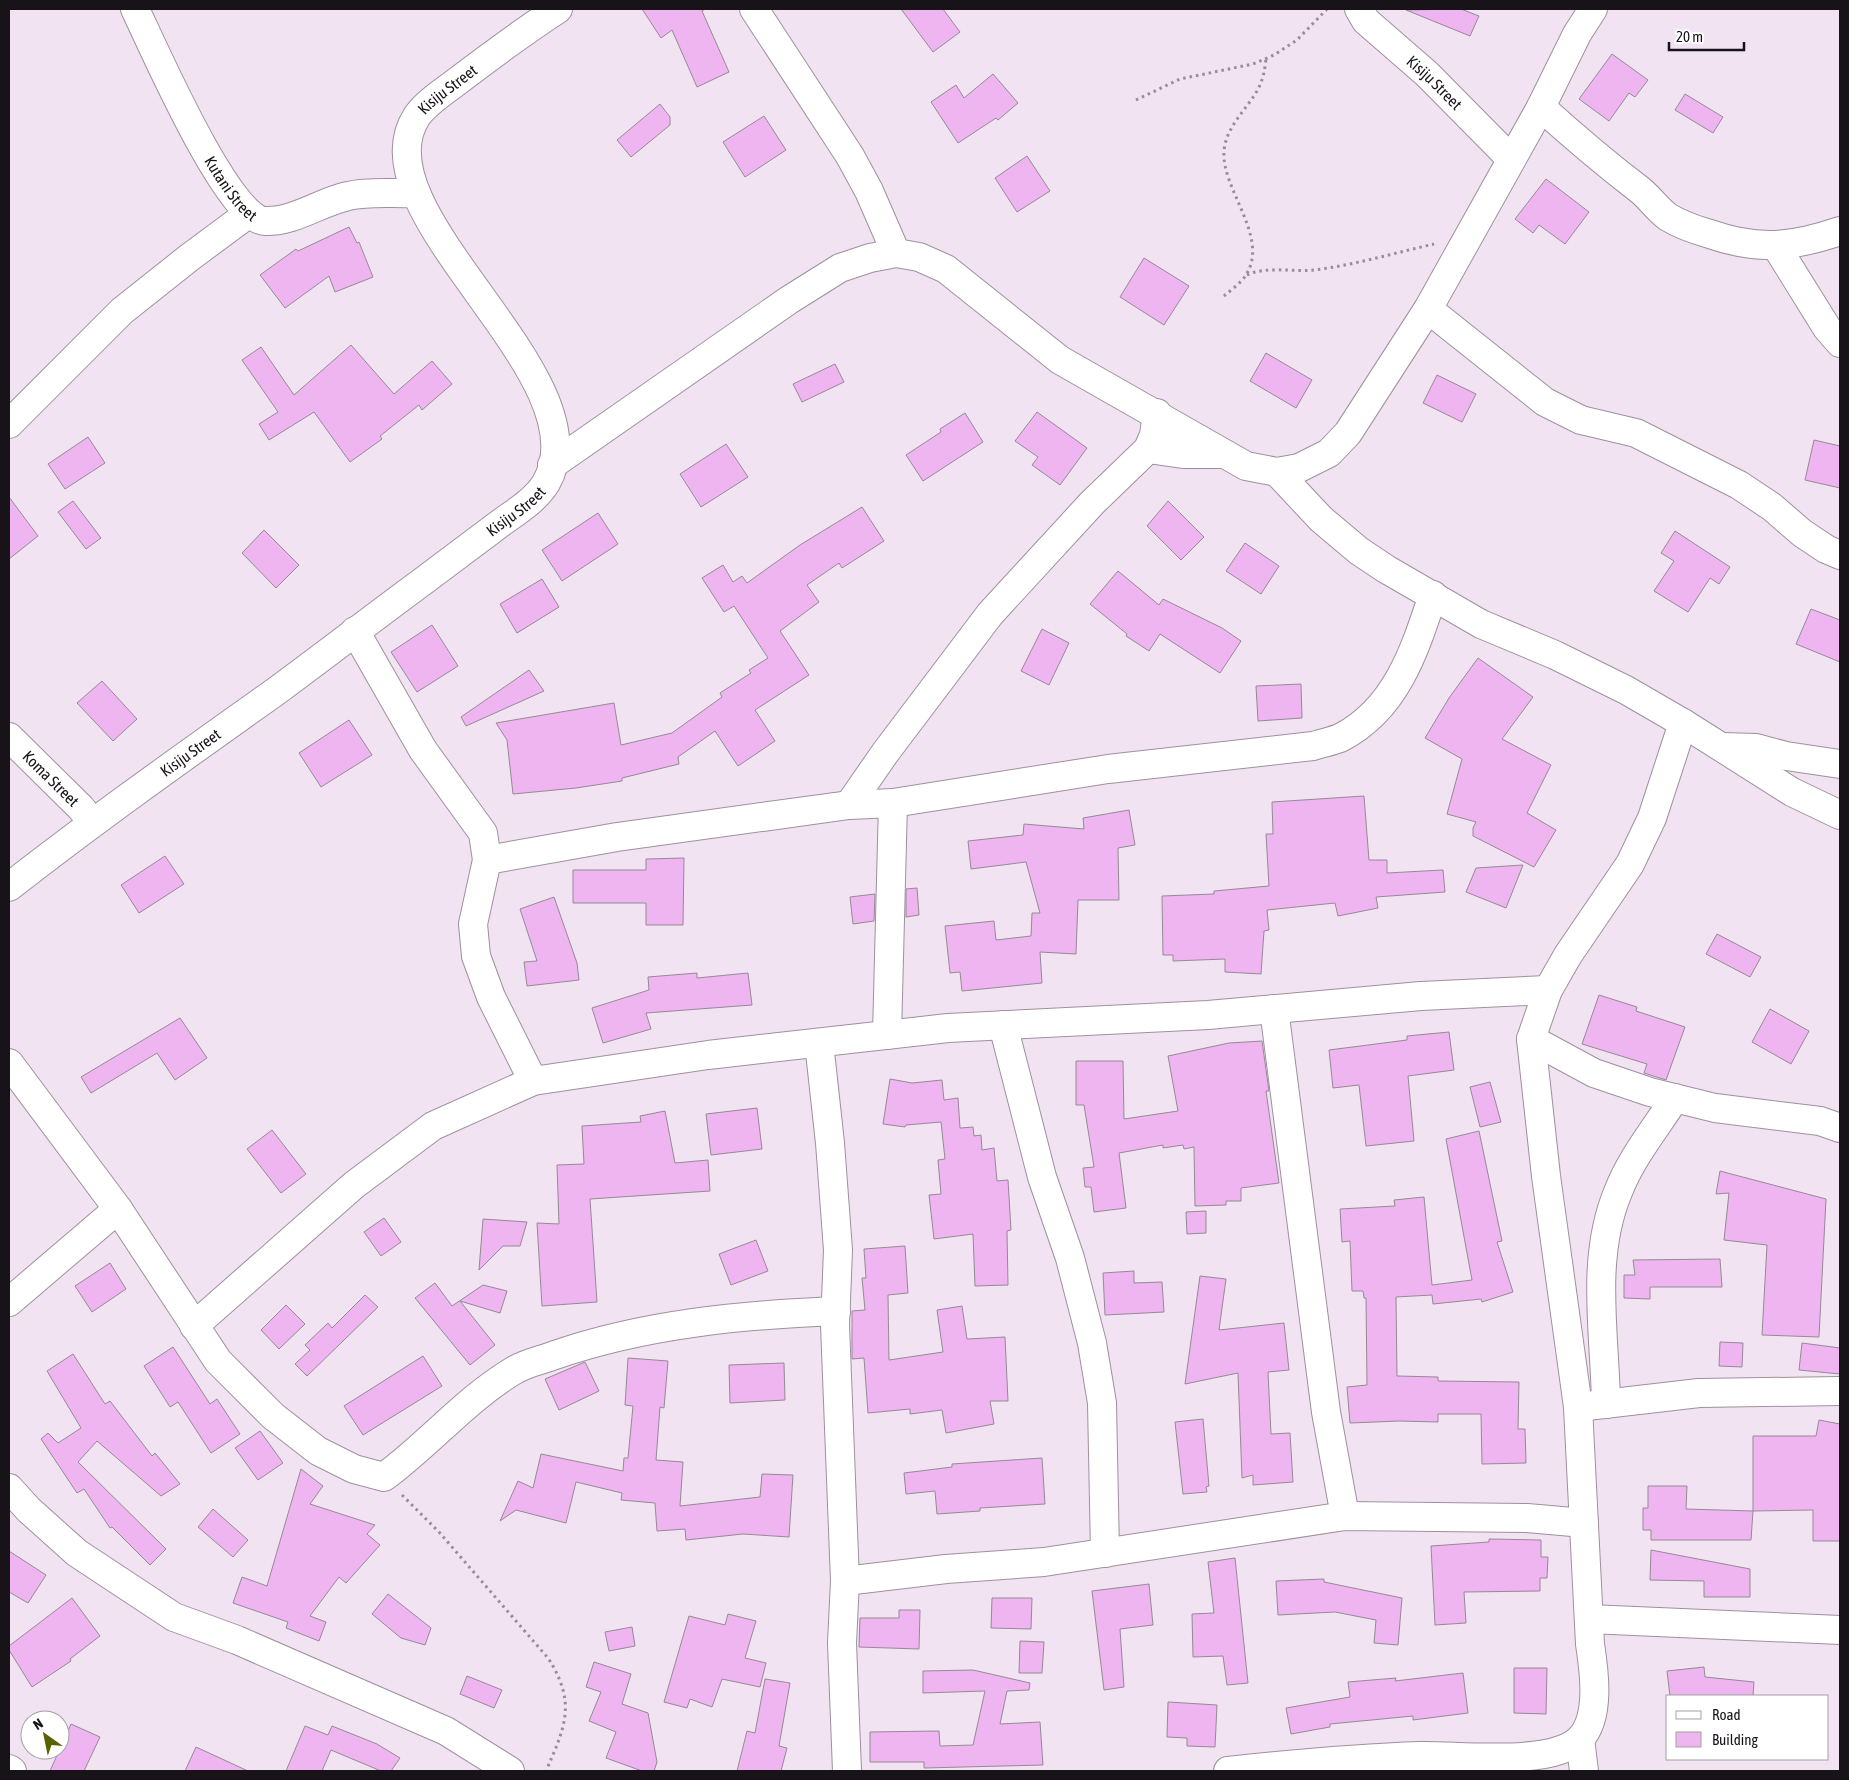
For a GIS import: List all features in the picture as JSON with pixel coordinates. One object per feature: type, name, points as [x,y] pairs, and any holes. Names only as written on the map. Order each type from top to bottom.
[{"type":"street","name":"Kutani Street","points":[[135,9],[180,105],[203,147],[240,206],[248,214],[264,222],[304,214],[347,196],[416,193]]},
{"type":"street","name":"Kisiju Street","points":[[9,887],[92,822],[355,631],[531,500],[546,484],[552,465],[554,439],[550,410],[522,357],[473,287],[416,193],[406,166],[406,137],[418,113],[503,46],[558,9]]},
{"type":"street","points":[[754,9],[850,156],[869,191],[896,253]]},
{"type":"street","name":"Kisiju Street","points":[[1359,9],[1366,21],[1427,74],[1511,159]]},
{"type":"street","points":[[552,465],[788,300],[840,268],[870,258],[896,253],[919,257],[946,269],[1060,360],[1157,413],[1246,466],[1277,472],[1299,468],[1329,453],[1348,433],[1428,309],[1541,107],[1577,34],[1593,9]]},
{"type":"street","points":[[1541,107],[1607,166],[1642,192],[1668,216],[1692,228],[1732,242],[1776,246],[1810,242],[1840,230]]},
{"type":"street","points":[[9,424],[122,311],[190,256],[248,214]]},
{"type":"street","points":[[1776,246],[1827,328],[1840,343]]},
{"type":"street","points":[[1428,309],[1545,402],[1581,420],[1636,433],[1739,485],[1772,507],[1802,533],[1826,549],[1840,555]]},
{"type":"street","points":[[849,806],[885,753],[990,614],[1092,503],[1148,449],[1154,436],[1157,413]]},
{"type":"street","points":[[1148,449],[1183,454],[1225,454]]},
{"type":"street","points":[[1277,472],[1321,519],[1358,551],[1386,569],[1482,624],[1608,681],[1683,723],[1792,792],[1840,815]]},
{"type":"street","points":[[487,860],[617,837],[849,806],[894,802],[1108,769],[1313,746],[1342,737],[1370,718],[1395,689],[1415,647],[1434,595]]},
{"type":"street","points":[[355,631],[423,750],[483,833],[487,860],[473,924],[476,956],[491,997],[533,1080]]},
{"type":"street","points":[[1586,1759],[1586,1729],[1592,1710],[1595,1680],[1589,1619],[1578,1407],[1546,1176],[1530,1039],[1548,990],[1573,947],[1630,864],[1652,818],[1683,723]]},
{"type":"street","name":"Koma Street","points":[[9,737],[81,808],[92,822]]},
{"type":"street","points":[[1722,747],[1747,747],[1786,756],[1840,764]]},
{"type":"street","points":[[887,1035],[894,802]]},
{"type":"street","points":[[194,1326],[354,1185],[433,1126],[533,1080],[708,1055],[887,1035],[1003,1025],[1208,1014],[1421,996],[1548,990]]},
{"type":"street","points":[[1274,1009],[1325,1402],[1345,1516]]},
{"type":"street","points":[[1003,1025],[1042,1177],[1070,1258],[1092,1343],[1102,1403],[1105,1553]]},
{"type":"street","points":[[1530,1039],[1594,1074],[1675,1098],[1715,1108],[1820,1121],[1840,1128]]},
{"type":"street","points":[[819,1043],[830,1143],[838,1250],[836,1311],[845,1582],[842,1643],[847,1771]]},
{"type":"street","points":[[9,1063],[118,1209],[218,1361],[273,1416],[318,1451],[354,1469],[384,1477],[406,1462],[479,1394],[515,1369],[572,1349],[652,1328],[777,1314],[836,1311]]},
{"type":"street","points":[[1606,1404],[1600,1296],[1608,1230],[1616,1195],[1626,1174],[1642,1145],[1675,1098]]},
{"type":"street","points":[[9,1302],[118,1209]]},
{"type":"street","points":[[1578,1407],[1699,1394],[1840,1391]]},
{"type":"street","points":[[9,1488],[29,1510],[76,1553],[174,1617],[237,1640],[446,1731],[510,1771]]},
{"type":"street","points":[[845,1582],[946,1569],[1044,1562],[1345,1516],[1527,1518],[1584,1523]]},
{"type":"street","points":[[1589,1619],[1840,1630]]},
{"type":"street","points":[[1228,1771],[1422,1756],[1476,1759],[1541,1754],[1567,1747],[1586,1759]]},
{"type":"path","points":[[1136,100],[1157,88],[1180,80],[1253,64],[1266,58],[1297,40],[1327,9]]},
{"type":"path","points":[[1246,275],[1251,262],[1252,245],[1246,222],[1226,172],[1224,151],[1235,123],[1257,92],[1264,76],[1266,58]]},
{"type":"path","points":[[1224,296],[1246,275],[1258,270],[1290,272],[1315,270],[1469,236]]},
{"type":"path","points":[[384,1477],[439,1532],[548,1658],[559,1675],[566,1696],[564,1724],[546,1771]]},
{"type":"building","points":[[642,9],[705,9],[702,11],[729,72],[697,87],[672,30],[661,38]]},
{"type":"building","points":[[901,9],[943,9],[960,32],[933,52]]},
{"type":"building","points":[[1461,9],[1479,16],[1470,36],[1406,10]]},
{"type":"building","points":[[1612,54],[1648,80],[1635,97],[1629,93],[1609,121],[1579,99]]},
{"type":"building","points":[[993,74],[1018,103],[998,120],[996,118],[958,143],[931,102],[956,85],[964,98]]},
{"type":"building","points":[[1685,94],[1723,117],[1713,133],[1675,110]]},
{"type":"building","points":[[660,104],[670,117],[670,125],[631,157],[617,140]]},
{"type":"building","points":[[764,116],[786,150],[745,177],[723,142]]},
{"type":"building","points":[[1027,156],[1050,191],[1017,212],[995,178]]},
{"type":"building","points":[[1546,179],[1589,212],[1565,244],[1539,225],[1533,233],[1515,219]]},
{"type":"building","points":[[349,227],[357,243],[359,242],[373,277],[335,292],[329,276],[285,308],[260,275],[296,249],[298,251]]},
{"type":"building","points":[[1144,258],[1189,286],[1164,325],[1120,297]]},
{"type":"building","points":[[351,345],[394,394],[432,361],[452,384],[422,410],[419,405],[380,436],[382,439],[350,462],[314,412],[269,440],[259,424],[278,412],[242,360],[261,347],[294,395]]},
{"type":"building","points":[[1266,353],[1312,380],[1296,408],[1250,381]]},
{"type":"building","points":[[835,364],[844,382],[802,402],[793,384]]},
{"type":"building","points":[[1437,375],[1476,394],[1462,422],[1423,403]]},
{"type":"building","points":[[1037,412],[1087,448],[1060,485],[1032,465],[1038,457],[1015,441]]},
{"type":"building","points":[[965,413],[983,442],[923,481],[906,455],[941,432],[940,429]]},
{"type":"building","points":[[88,437],[105,463],[65,489],[48,464]]},
{"type":"building","points":[[1814,440],[1840,446],[1840,488],[1805,480]]},
{"type":"building","points":[[726,444],[748,477],[701,507],[680,474]]},
{"type":"building","points":[[9,497],[38,536],[9,559]]},
{"type":"building","points":[[73,501],[101,538],[86,549],[58,512]]},
{"type":"building","points":[[1168,501],[1204,537],[1181,560],[1147,526]]},
{"type":"building","points":[[862,507],[884,541],[842,568],[839,563],[807,585],[819,602],[780,631],[809,675],[755,710],[775,741],[738,766],[715,731],[678,757],[679,764],[622,778],[622,781],[576,788],[513,794],[507,740],[496,723],[614,703],[621,745],[672,733],[722,697],[720,693],[751,673],[749,670],[768,658],[734,606],[724,612],[702,578],[723,565],[733,582],[742,576],[747,583],[800,545]]},
{"type":"building","points":[[598,513],[618,544],[562,581],[542,550]]},
{"type":"building","points":[[264,530],[299,565],[276,588],[242,553]]},
{"type":"building","points":[[1675,531],[1730,567],[1719,584],[1710,578],[1688,612],[1654,591],[1674,561],[1661,553]]},
{"type":"building","points":[[1245,543],[1279,566],[1261,594],[1226,571]]},
{"type":"building","points":[[1118,571],[1159,605],[1163,599],[1222,628],[1241,641],[1220,673],[1160,634],[1149,651],[1126,636],[1127,634],[1090,604]]},
{"type":"building","points":[[542,579],[559,607],[517,633],[500,604]]},
{"type":"building","points":[[1811,609],[1840,620],[1840,662],[1796,644]]},
{"type":"building","points":[[432,625],[458,666],[417,692],[391,652]]},
{"type":"building","points":[[1042,629],[1069,643],[1049,685],[1021,671]]},
{"type":"building","points":[[1478,658],[1533,697],[1502,739],[1551,765],[1527,813],[1556,830],[1534,867],[1473,836],[1473,828],[1476,822],[1447,814],[1462,759],[1425,738],[1449,698]]},
{"type":"building","points":[[529,670],[544,691],[466,726],[461,717]]},
{"type":"building","points":[[102,681],[137,719],[113,741],[77,703]]},
{"type":"building","points":[[1301,684],[1302,718],[1258,721],[1256,686]]},
{"type":"building","points":[[349,720],[372,755],[321,787],[299,753]]},
{"type":"building","points":[[1364,796],[1369,860],[1387,860],[1387,873],[1443,870],[1445,892],[1376,897],[1378,908],[1338,916],[1335,903],[1267,910],[1269,930],[1264,931],[1261,974],[1225,972],[1225,959],[1173,961],[1173,955],[1163,955],[1162,896],[1214,894],[1214,891],[1269,886],[1266,834],[1273,834],[1272,802]]},
{"type":"building","points":[[1129,810],[1135,845],[1118,848],[1119,900],[1078,900],[1076,954],[1040,952],[1042,983],[962,991],[960,972],[950,973],[945,926],[994,921],[996,940],[1031,936],[1032,913],[1040,913],[1026,862],[971,869],[968,841],[1023,835],[1024,824],[1084,829],[1083,818]]},
{"type":"building","points":[[165,856],[184,884],[139,913],[121,885]]},
{"type":"building","points":[[684,858],[683,925],[646,925],[646,903],[573,903],[573,870],[646,870],[646,859]]},
{"type":"building","points":[[1523,865],[1506,908],[1466,892],[1476,868]]},
{"type":"building","points":[[917,888],[919,915],[906,917],[906,889]]},
{"type":"building","points":[[875,894],[874,921],[853,924],[850,897]]},
{"type":"building","points":[[554,897],[577,963],[579,980],[527,986],[524,962],[537,961],[520,909]]},
{"type":"building","points":[[1717,934],[1761,957],[1750,977],[1706,954]]},
{"type":"building","points":[[697,973],[697,978],[748,973],[752,1005],[646,1013],[651,1029],[603,1043],[592,1008],[649,990],[648,977]]},
{"type":"building","points":[[1599,995],[1637,1007],[1636,1011],[1685,1027],[1666,1080],[1644,1073],[1647,1064],[1582,1044]]},
{"type":"building","points":[[1770,1009],[1809,1031],[1791,1064],[1752,1042]]},
{"type":"building","points":[[180,1018],[207,1058],[175,1080],[157,1053],[91,1093],[81,1077]]},
{"type":"building","points":[[1449,1032],[1454,1070],[1408,1076],[1414,1141],[1366,1146],[1359,1085],[1333,1088],[1329,1050],[1407,1040],[1407,1036]]},
{"type":"building","points":[[1262,1041],[1269,1091],[1266,1091],[1279,1183],[1241,1188],[1241,1201],[1226,1201],[1226,1205],[1195,1206],[1194,1147],[1184,1149],[1183,1145],[1163,1148],[1163,1145],[1119,1153],[1126,1208],[1094,1212],[1091,1187],[1085,1187],[1083,1168],[1094,1167],[1084,1105],[1076,1105],[1076,1061],[1123,1061],[1124,1119],[1178,1111],[1168,1056],[1229,1043]]},
{"type":"building","points":[[890,1079],[912,1083],[942,1080],[944,1100],[958,1098],[960,1128],[973,1127],[974,1136],[981,1135],[982,1150],[994,1148],[997,1181],[1008,1180],[1011,1230],[1007,1231],[1008,1285],[975,1286],[973,1234],[934,1239],[929,1195],[941,1194],[938,1160],[945,1159],[941,1122],[906,1125],[905,1127],[883,1124]]},
{"type":"building","points":[[1490,1082],[1501,1122],[1480,1127],[1470,1087]]},
{"type":"building","points":[[757,1108],[762,1149],[711,1155],[706,1114]]},
{"type":"building","points":[[665,1111],[675,1163],[708,1160],[710,1191],[590,1199],[597,1302],[542,1306],[537,1223],[559,1224],[557,1165],[584,1164],[582,1126],[641,1122],[640,1116]]},
{"type":"building","points":[[272,1130],[306,1174],[281,1193],[247,1149]]},
{"type":"building","points":[[1479,1131],[1502,1241],[1497,1242],[1513,1292],[1482,1302],[1481,1299],[1433,1304],[1432,1295],[1396,1297],[1397,1376],[1438,1377],[1438,1381],[1519,1382],[1518,1429],[1525,1429],[1526,1463],[1482,1464],[1481,1414],[1438,1414],[1438,1422],[1350,1423],[1347,1387],[1367,1385],[1366,1298],[1364,1298],[1363,1291],[1352,1291],[1350,1241],[1342,1242],[1340,1209],[1395,1206],[1394,1200],[1424,1197],[1432,1285],[1472,1280],[1446,1139]]},
{"type":"building","points":[[1720,1171],[1826,1199],[1819,1337],[1762,1335],[1767,1245],[1724,1240],[1729,1193],[1716,1194]]},
{"type":"building","points":[[1206,1211],[1206,1233],[1187,1234],[1186,1212]]},
{"type":"building","points":[[384,1218],[401,1242],[381,1256],[364,1232]]},
{"type":"building","points":[[483,1219],[527,1222],[520,1246],[503,1246],[479,1270]]},
{"type":"building","points":[[756,1240],[768,1271],[731,1285],[719,1254]]},
{"type":"building","points":[[905,1246],[908,1293],[888,1295],[889,1360],[943,1352],[937,1310],[962,1306],[967,1339],[1005,1337],[1008,1401],[990,1401],[994,1424],[946,1433],[942,1410],[910,1414],[910,1409],[868,1413],[864,1358],[852,1359],[852,1311],[865,1310],[862,1278],[866,1278],[864,1249]]},
{"type":"building","points":[[1720,1259],[1722,1287],[1650,1287],[1650,1299],[1624,1298],[1624,1275],[1635,1275],[1633,1260]]},
{"type":"building","points":[[110,1263],[126,1289],[92,1312],[75,1286]]},
{"type":"building","points":[[1134,1271],[1134,1283],[1162,1282],[1164,1312],[1105,1315],[1103,1273]]},
{"type":"building","points":[[1200,1276],[1226,1279],[1219,1330],[1284,1323],[1289,1370],[1268,1372],[1271,1434],[1290,1433],[1293,1482],[1253,1485],[1253,1475],[1242,1478],[1238,1373],[1185,1384]]},
{"type":"building","points":[[435,1283],[452,1306],[483,1285],[507,1291],[500,1313],[460,1301],[495,1345],[470,1365],[415,1298]]},
{"type":"building","points":[[365,1295],[378,1307],[307,1376],[295,1364],[310,1350],[305,1345],[328,1323],[332,1328]]},
{"type":"building","points":[[286,1305],[305,1324],[279,1349],[261,1330]]},
{"type":"building","points":[[1720,1342],[1743,1343],[1742,1367],[1719,1366]]},
{"type":"building","points":[[1802,1343],[1840,1348],[1840,1374],[1799,1370]]},
{"type":"building","points":[[173,1347],[210,1404],[217,1399],[240,1434],[211,1453],[178,1402],[170,1407],[144,1366]]},
{"type":"building","points":[[73,1354],[105,1404],[110,1401],[152,1456],[155,1453],[180,1484],[161,1496],[97,1441],[78,1462],[166,1549],[150,1565],[112,1527],[110,1528],[84,1489],[77,1493],[41,1439],[48,1433],[58,1443],[81,1428],[47,1371]]},
{"type":"building","points":[[423,1356],[442,1386],[363,1435],[344,1406]]},
{"type":"building","points":[[628,1358],[668,1361],[664,1408],[660,1407],[656,1460],[683,1462],[680,1506],[760,1497],[762,1474],[793,1475],[789,1537],[743,1534],[686,1540],[685,1529],[657,1531],[655,1503],[621,1500],[622,1493],[576,1482],[566,1523],[516,1510],[500,1521],[518,1481],[533,1488],[541,1454],[623,1471],[624,1458],[628,1458],[633,1406],[625,1405]]},
{"type":"building","points":[[585,1362],[599,1391],[559,1410],[545,1379]]},
{"type":"building","points":[[784,1363],[785,1400],[730,1403],[729,1365]]},
{"type":"building","points":[[1203,1419],[1209,1486],[1206,1487],[1207,1492],[1183,1494],[1175,1422]]},
{"type":"building","points":[[1819,1420],[1840,1424],[1840,1541],[1813,1541],[1813,1510],[1753,1511],[1753,1436],[1816,1436]]},
{"type":"building","points":[[260,1431],[283,1463],[258,1480],[235,1448]]},
{"type":"building","points":[[1042,1458],[1045,1504],[980,1508],[980,1511],[937,1514],[935,1491],[906,1494],[904,1473],[952,1467],[952,1464]]},
{"type":"building","points":[[301,1469],[323,1486],[310,1504],[375,1525],[367,1534],[380,1545],[346,1583],[339,1577],[310,1616],[326,1622],[319,1641],[286,1628],[288,1622],[233,1603],[242,1577],[267,1586]]},
{"type":"building","points":[[1648,1486],[1687,1486],[1686,1509],[1753,1511],[1751,1540],[1651,1540],[1651,1530],[1643,1530],[1643,1508],[1648,1508]]},
{"type":"building","points":[[213,1509],[248,1540],[233,1557],[198,1527]]},
{"type":"building","points":[[1489,1539],[1541,1540],[1541,1557],[1548,1557],[1547,1578],[1540,1578],[1540,1591],[1464,1592],[1466,1623],[1435,1625],[1431,1546],[1489,1542]]},
{"type":"building","points":[[1651,1550],[1750,1569],[1750,1597],[1704,1597],[1704,1581],[1650,1580]]},
{"type":"building","points":[[9,1551],[46,1575],[28,1603],[9,1592]]},
{"type":"building","points":[[1235,1558],[1248,1683],[1227,1685],[1223,1656],[1193,1657],[1192,1614],[1214,1613],[1208,1562]]},
{"type":"building","points":[[1324,1579],[1324,1582],[1402,1598],[1398,1645],[1374,1643],[1376,1620],[1335,1612],[1278,1615],[1276,1581]]},
{"type":"building","points":[[1149,1584],[1153,1625],[1120,1629],[1124,1687],[1104,1690],[1092,1591]]},
{"type":"building","points":[[388,1594],[431,1628],[425,1645],[401,1638],[372,1614]]},
{"type":"building","points":[[72,1598],[100,1636],[70,1659],[71,1661],[32,1687],[9,1650],[9,1646]]},
{"type":"building","points":[[992,1598],[1032,1598],[1031,1629],[991,1628]]},
{"type":"building","points":[[899,1610],[920,1610],[919,1649],[859,1647],[860,1618],[899,1618]]},
{"type":"building","points":[[728,1614],[756,1621],[745,1658],[766,1663],[760,1687],[722,1679],[712,1707],[690,1699],[687,1708],[664,1702],[689,1616],[725,1625]]},
{"type":"building","points":[[632,1627],[635,1646],[609,1651],[605,1632]]},
{"type":"building","points":[[1020,1641],[1044,1642],[1042,1673],[1019,1673]]},
{"type":"building","points":[[594,1662],[631,1674],[622,1704],[648,1713],[657,1762],[654,1771],[642,1771],[606,1758],[616,1732],[589,1721],[601,1692],[586,1687]]},
{"type":"building","points":[[1704,1667],[1705,1677],[1754,1682],[1753,1695],[1670,1695],[1667,1671]]},
{"type":"building","points":[[1514,1668],[1547,1668],[1546,1714],[1514,1713]]},
{"type":"building","points":[[973,1670],[1030,1683],[1029,1690],[1007,1691],[1000,1724],[1040,1722],[1043,1765],[924,1768],[924,1762],[870,1762],[870,1732],[939,1731],[940,1746],[973,1745],[985,1691],[923,1693],[923,1671]]},
{"type":"building","points":[[1463,1673],[1468,1713],[1413,1720],[1413,1716],[1330,1724],[1330,1727],[1291,1734],[1286,1708],[1350,1697],[1348,1682],[1396,1678],[1395,1681]]},
{"type":"building","points":[[467,1676],[502,1690],[494,1708],[460,1694]]},
{"type":"building","points":[[765,1679],[790,1683],[779,1746],[787,1748],[781,1771],[737,1771],[747,1731],[755,1733]]},
{"type":"building","points":[[1168,1702],[1217,1705],[1215,1747],[1187,1746],[1187,1738],[1167,1737]]},
{"type":"building","points":[[71,1724],[100,1737],[84,1771],[50,1771],[55,1760],[70,1760]]},
{"type":"building","points":[[305,1726],[328,1735],[332,1726],[377,1744],[400,1758],[391,1771],[381,1771],[331,1750],[322,1771],[286,1771]]},
{"type":"building","points":[[196,1747],[248,1771],[185,1771]]}]
